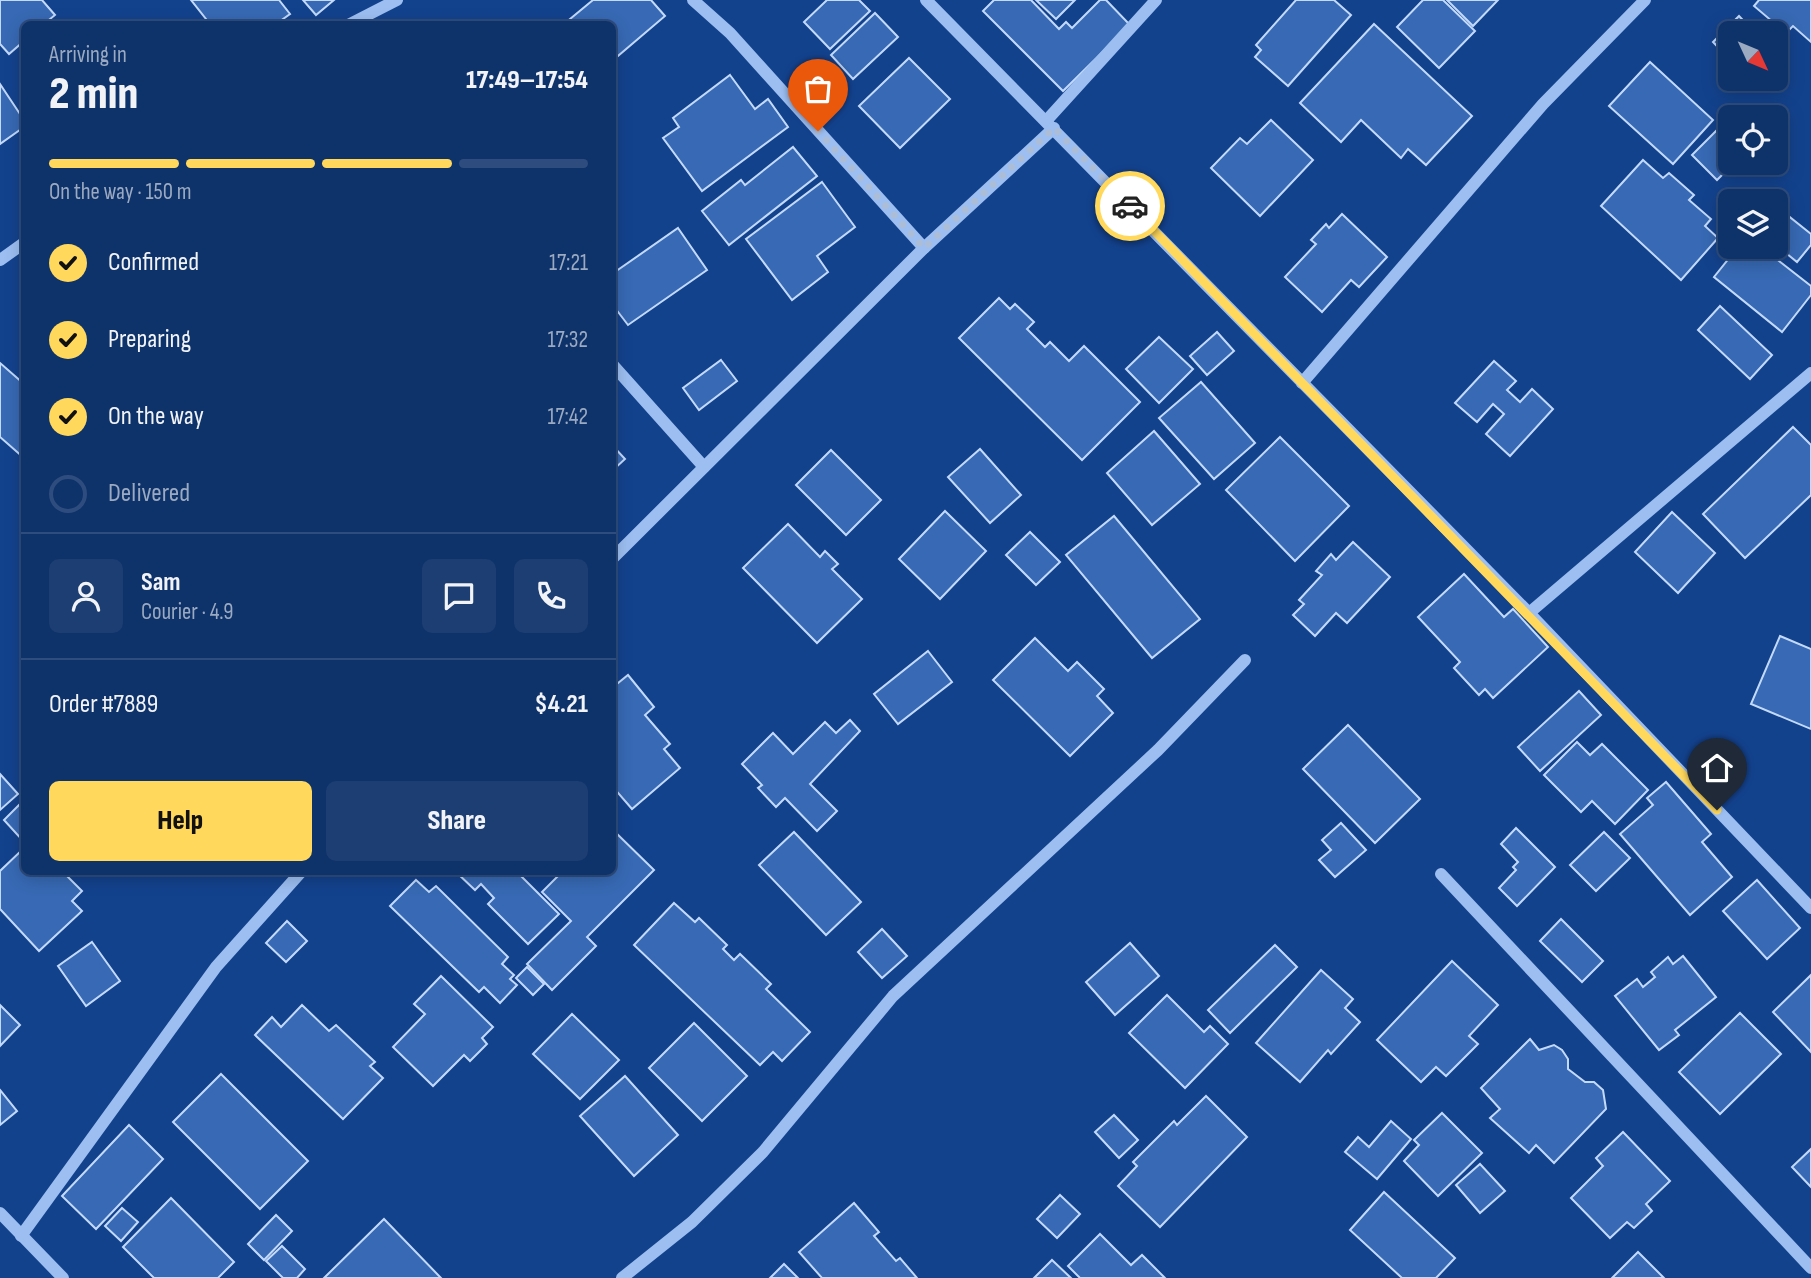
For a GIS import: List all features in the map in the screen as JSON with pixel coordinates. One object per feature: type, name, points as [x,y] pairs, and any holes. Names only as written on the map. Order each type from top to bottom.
[{"type":"street","points":[[356,21],[397,0]]},
{"type":"street","points":[[693,0],[730,33],[924,248]]},
{"type":"street","points":[[926,0],[1051,124],[1529,613],[1811,908]]},
{"type":"street","points":[[616,555],[1051,124],[1156,0]]},
{"type":"street","points":[[1302,383],[1543,104],[1645,0]]},
{"type":"street","points":[[0,260],[21,245]]},
{"type":"street","points":[[616,368],[704,467]]},
{"type":"street","points":[[1529,613],[1811,373]]},
{"type":"street","points":[[622,1278],[692,1223],[763,1152],[893,996],[1158,750],[1245,660]]},
{"type":"street","points":[[1441,874],[1811,1268]]},
{"type":"street","points":[[22,1236],[216,967],[298,875]]},
{"type":"street","points":[[0,1213],[64,1278]]},
{"type":"building","points":[[0,0],[42,0],[55,15],[48,21],[21,21],[21,44],[9,54],[0,44]]},
{"type":"building","points":[[191,0],[279,0],[290,14],[280,21],[208,21]]},
{"type":"building","points":[[303,0],[334,0],[316,15]]},
{"type":"building","points":[[593,0],[651,0],[665,16],[616,58],[616,21],[568,21]]},
{"type":"building","points":[[827,0],[859,0],[870,11],[830,49],[804,22]]},
{"type":"building","points":[[994,0],[1031,0],[1059,29],[1066,22],[1072,28],[1100,0],[1106,0],[1130,25],[1063,91],[983,11]]},
{"type":"building","points":[[1036,0],[1075,0],[1056,19]]},
{"type":"building","points":[[1296,0],[1334,0],[1351,15],[1288,86],[1255,57],[1261,50],[1256,45]]},
{"type":"building","points":[[1423,0],[1443,0],[1475,31],[1439,68],[1397,27]]},
{"type":"building","points":[[1447,0],[1498,0],[1473,26]]},
{"type":"building","points":[[1759,0],[1811,0],[1811,42],[1793,26],[1788,31],[1788,21],[1772,21],[1754,6]]},
{"type":"building","points":[[875,13],[898,37],[853,79],[831,55]]},
{"type":"building","points":[[1374,24],[1472,116],[1426,165],[1408,149],[1401,158],[1361,120],[1341,142],[1300,103]]},
{"type":"building","points":[[909,58],[950,99],[900,148],[859,106]]},
{"type":"building","points":[[1650,62],[1713,120],[1673,164],[1609,106]]},
{"type":"building","points":[[730,75],[755,109],[768,99],[788,127],[702,191],[663,138],[679,127],[673,118]]},
{"type":"building","points":[[0,84],[21,116],[21,129],[0,144]]},
{"type":"building","points":[[1271,120],[1313,160],[1260,216],[1211,168],[1240,138],[1247,144]]},
{"type":"building","points":[[1718,129],[1718,175],[1722,175],[1717,180],[1692,155]]},
{"type":"building","points":[[793,147],[817,176],[729,245],[702,211],[741,180],[745,185]]},
{"type":"building","points":[[1643,160],[1663,178],[1669,173],[1694,195],[1689,200],[1711,219],[1705,226],[1718,238],[1681,280],[1601,206]]},
{"type":"building","points":[[822,182],[855,227],[817,256],[828,272],[792,300],[746,239]]},
{"type":"building","points":[[1342,214],[1387,257],[1359,287],[1351,280],[1322,312],[1285,277],[1316,244],[1311,240],[1326,224],[1329,228]]},
{"type":"building","points":[[1788,216],[1811,234],[1811,245],[1797,262],[1788,255]]},
{"type":"building","points":[[678,228],[707,270],[628,325],[616,309],[616,271]]},
{"type":"building","points":[[1728,259],[1776,259],[1811,286],[1811,295],[1782,332],[1714,277]]},
{"type":"building","points":[[999,298],[1010,309],[1015,304],[1034,322],[1027,329],[1045,347],[1050,342],[1069,361],[1084,346],[1140,402],[1082,460],[959,338]]},
{"type":"building","points":[[1720,306],[1772,355],[1750,379],[1698,330]]},
{"type":"building","points":[[1217,332],[1234,351],[1207,375],[1190,356]]},
{"type":"building","points":[[1159,337],[1193,369],[1159,403],[1126,369]]},
{"type":"building","points":[[721,360],[737,381],[699,410],[683,388]]},
{"type":"building","points":[[1494,361],[1516,381],[1507,390],[1520,402],[1532,389],[1553,409],[1510,456],[1486,434],[1504,414],[1493,404],[1477,422],[1455,403]]},
{"type":"building","points":[[0,363],[21,381],[21,455],[0,437]]},
{"type":"building","points":[[1201,382],[1255,443],[1214,479],[1159,418]]},
{"type":"building","points":[[1793,427],[1811,445],[1811,495],[1745,558],[1703,514]]},
{"type":"building","points":[[1154,431],[1200,484],[1152,525],[1107,473]]},
{"type":"building","points":[[1280,437],[1349,506],[1295,561],[1226,490]]},
{"type":"building","points":[[616,449],[625,459],[616,467]]},
{"type":"building","points":[[980,449],[1021,495],[990,523],[948,477]]},
{"type":"building","points":[[831,450],[881,500],[846,535],[796,485]]},
{"type":"building","points":[[945,511],[986,551],[940,599],[899,559]]},
{"type":"building","points":[[1672,512],[1715,553],[1678,593],[1635,552]]},
{"type":"building","points":[[1114,516],[1200,619],[1152,658],[1066,555]]},
{"type":"building","points":[[788,524],[820,557],[825,551],[838,564],[832,569],[862,599],[817,643],[743,568]]},
{"type":"building","points":[[1030,532],[1060,562],[1036,585],[1006,555]]},
{"type":"building","points":[[1353,542],[1390,577],[1347,623],[1336,613],[1315,636],[1293,615],[1304,604],[1299,600],[1322,575],[1316,571],[1331,554],[1336,560]]},
{"type":"building","points":[[1464,574],[1504,617],[1513,609],[1548,647],[1493,698],[1485,689],[1479,695],[1454,668],[1460,662],[1418,617]]},
{"type":"building","points":[[1780,636],[1811,649],[1811,729],[1751,704]]},
{"type":"building","points":[[1035,638],[1068,671],[1077,662],[1104,689],[1097,696],[1113,713],[1070,756],[993,680]]},
{"type":"building","points":[[928,651],[952,682],[898,724],[874,694]]},
{"type":"building","points":[[628,675],[654,707],[645,715],[670,744],[664,749],[680,768],[632,809],[616,791],[616,685]]},
{"type":"building","points":[[1579,691],[1601,715],[1540,771],[1518,747]]},
{"type":"building","points":[[850,720],[860,731],[810,784],[837,811],[817,831],[785,798],[776,807],[758,788],[762,785],[742,764],[773,733],[793,754],[825,722],[836,733]]},
{"type":"building","points":[[1348,725],[1420,799],[1375,843],[1303,769]]},
{"type":"building","points":[[1577,742],[1590,755],[1602,744],[1648,790],[1615,824],[1592,801],[1581,812],[1544,775]]},
{"type":"building","points":[[0,774],[18,794],[0,810]]},
{"type":"building","points":[[1666,782],[1711,834],[1702,842],[1732,877],[1690,915],[1620,834],[1653,805],[1647,798]]},
{"type":"building","points":[[21,803],[21,839],[4,820]]},
{"type":"building","points":[[1341,823],[1366,850],[1335,877],[1319,860],[1331,850],[1322,840]]},
{"type":"building","points":[[1516,828],[1555,867],[1517,906],[1499,888],[1516,870],[1513,867],[1518,862],[1501,844]]},
{"type":"building","points":[[794,832],[861,902],[826,935],[759,865]]},
{"type":"building","points":[[1604,832],[1630,858],[1596,891],[1570,865]]},
{"type":"building","points":[[616,833],[654,870],[587,937],[596,946],[552,990],[527,964],[571,921],[542,892],[559,875],[616,875]]},
{"type":"building","points":[[21,851],[21,875],[66,875],[82,891],[72,901],[82,911],[39,951],[0,909],[0,871]]},
{"type":"building","points":[[459,875],[520,875],[559,914],[528,944],[488,904],[494,898],[481,884],[475,890]]},
{"type":"building","points":[[416,880],[429,892],[436,886],[508,957],[502,964],[514,975],[510,979],[517,985],[500,1003],[484,987],[479,992],[390,906]]},
{"type":"building","points":[[1757,880],[1800,928],[1767,959],[1723,911]]},
{"type":"building","points":[[674,903],[695,922],[699,918],[727,945],[723,949],[734,960],[740,954],[771,984],[766,989],[810,1032],[782,1061],[773,1052],[760,1065],[634,945]]},
{"type":"building","points":[[1561,919],[1603,961],[1582,982],[1540,941]]},
{"type":"building","points":[[287,921],[307,941],[286,962],[266,943]]},
{"type":"building","points":[[882,929],[907,956],[882,978],[858,952]]},
{"type":"building","points":[[92,942],[120,981],[86,1006],[58,966]]},
{"type":"building","points":[[1130,943],[1159,976],[1115,1015],[1086,982]]},
{"type":"building","points":[[1275,945],[1297,967],[1230,1033],[1208,1010]]},
{"type":"building","points":[[1683,956],[1716,997],[1675,1030],[1679,1035],[1659,1050],[1615,996],[1637,979],[1643,987],[1655,977],[1651,972],[1668,957],[1673,964]]},
{"type":"building","points":[[1452,961],[1498,1005],[1469,1036],[1478,1044],[1446,1076],[1436,1067],[1421,1082],[1377,1040]]},
{"type":"building","points":[[527,967],[544,984],[533,995],[516,978]]},
{"type":"building","points":[[1321,970],[1353,999],[1345,1008],[1360,1022],[1331,1054],[1328,1050],[1300,1082],[1256,1043]]},
{"type":"building","points":[[1811,975],[1811,1052],[1773,1012]]},
{"type":"building","points":[[441,976],[493,1027],[482,1038],[487,1044],[470,1061],[464,1055],[433,1086],[393,1047],[425,1014],[414,1004]]},
{"type":"building","points":[[1167,995],[1204,1032],[1210,1026],[1228,1044],[1185,1088],[1129,1033]]},
{"type":"building","points":[[0,1005],[20,1025],[0,1046]]},
{"type":"building","points":[[302,1005],[329,1031],[336,1025],[375,1062],[370,1066],[383,1078],[343,1119],[255,1035],[272,1017],[281,1027]]},
{"type":"building","points":[[1740,1013],[1781,1054],[1720,1114],[1679,1072]]},
{"type":"building","points":[[572,1014],[619,1060],[580,1099],[533,1054]]},
{"type":"building","points":[[694,1023],[747,1076],[702,1121],[649,1068]]},
{"type":"building","points":[[1530,1039],[1539,1050],[1554,1045],[1562,1050],[1568,1059],[1568,1069],[1585,1082],[1594,1082],[1603,1090],[1606,1109],[1554,1163],[1536,1145],[1529,1153],[1490,1118],[1500,1109],[1481,1088]]},
{"type":"building","points":[[221,1074],[308,1161],[260,1209],[173,1122]]},
{"type":"building","points":[[625,1076],[678,1135],[634,1176],[580,1116]]},
{"type":"building","points":[[0,1090],[17,1111],[0,1125]]},
{"type":"building","points":[[1206,1096],[1247,1137],[1160,1227],[1118,1186],[1137,1166],[1133,1162],[1174,1121],[1177,1125]]},
{"type":"building","points":[[1442,1113],[1482,1153],[1438,1196],[1404,1161],[1419,1145],[1414,1140]]},
{"type":"building","points":[[1114,1115],[1138,1140],[1119,1158],[1095,1132]]},
{"type":"building","points":[[1391,1121],[1411,1139],[1377,1179],[1345,1152],[1358,1137],[1369,1147]]},
{"type":"building","points":[[129,1125],[163,1159],[96,1229],[62,1196]]},
{"type":"building","points":[[1623,1132],[1670,1181],[1646,1204],[1652,1211],[1634,1228],[1627,1222],[1610,1238],[1571,1198],[1603,1166],[1596,1158]]},
{"type":"building","points":[[1811,1149],[1811,1187],[1792,1167]]},
{"type":"building","points":[[1480,1164],[1505,1191],[1480,1213],[1456,1185]]},
{"type":"building","points":[[1384,1192],[1455,1258],[1436,1278],[1402,1278],[1350,1230]]},
{"type":"building","points":[[1060,1195],[1080,1214],[1057,1238],[1037,1219]]},
{"type":"building","points":[[171,1198],[234,1262],[218,1278],[154,1278],[123,1247]]},
{"type":"building","points":[[854,1203],[879,1232],[874,1236],[896,1261],[900,1258],[917,1278],[822,1278],[799,1252]]},
{"type":"building","points":[[122,1208],[138,1222],[121,1241],[105,1226]]},
{"type":"building","points":[[276,1215],[292,1231],[264,1260],[248,1244]]},
{"type":"building","points":[[384,1219],[441,1278],[324,1278]]},
{"type":"building","points":[[1100,1234],[1131,1265],[1142,1255],[1165,1278],[1080,1278],[1068,1266]]},
{"type":"building","points":[[282,1246],[305,1269],[297,1278],[283,1278],[266,1261]]},
{"type":"building","points":[[1638,1252],[1664,1278],[1612,1278]]},
{"type":"building","points":[[1052,1260],[1071,1278],[1034,1278]]},
{"type":"building","points":[[784,1264],[798,1278],[770,1278]]},
{"type":"way so far","points":[[818,131],[924,248],[1054,128],[1130,206]]},
{"type":"route","points":[[1130,206],[1529,613],[1717,810]]}]
